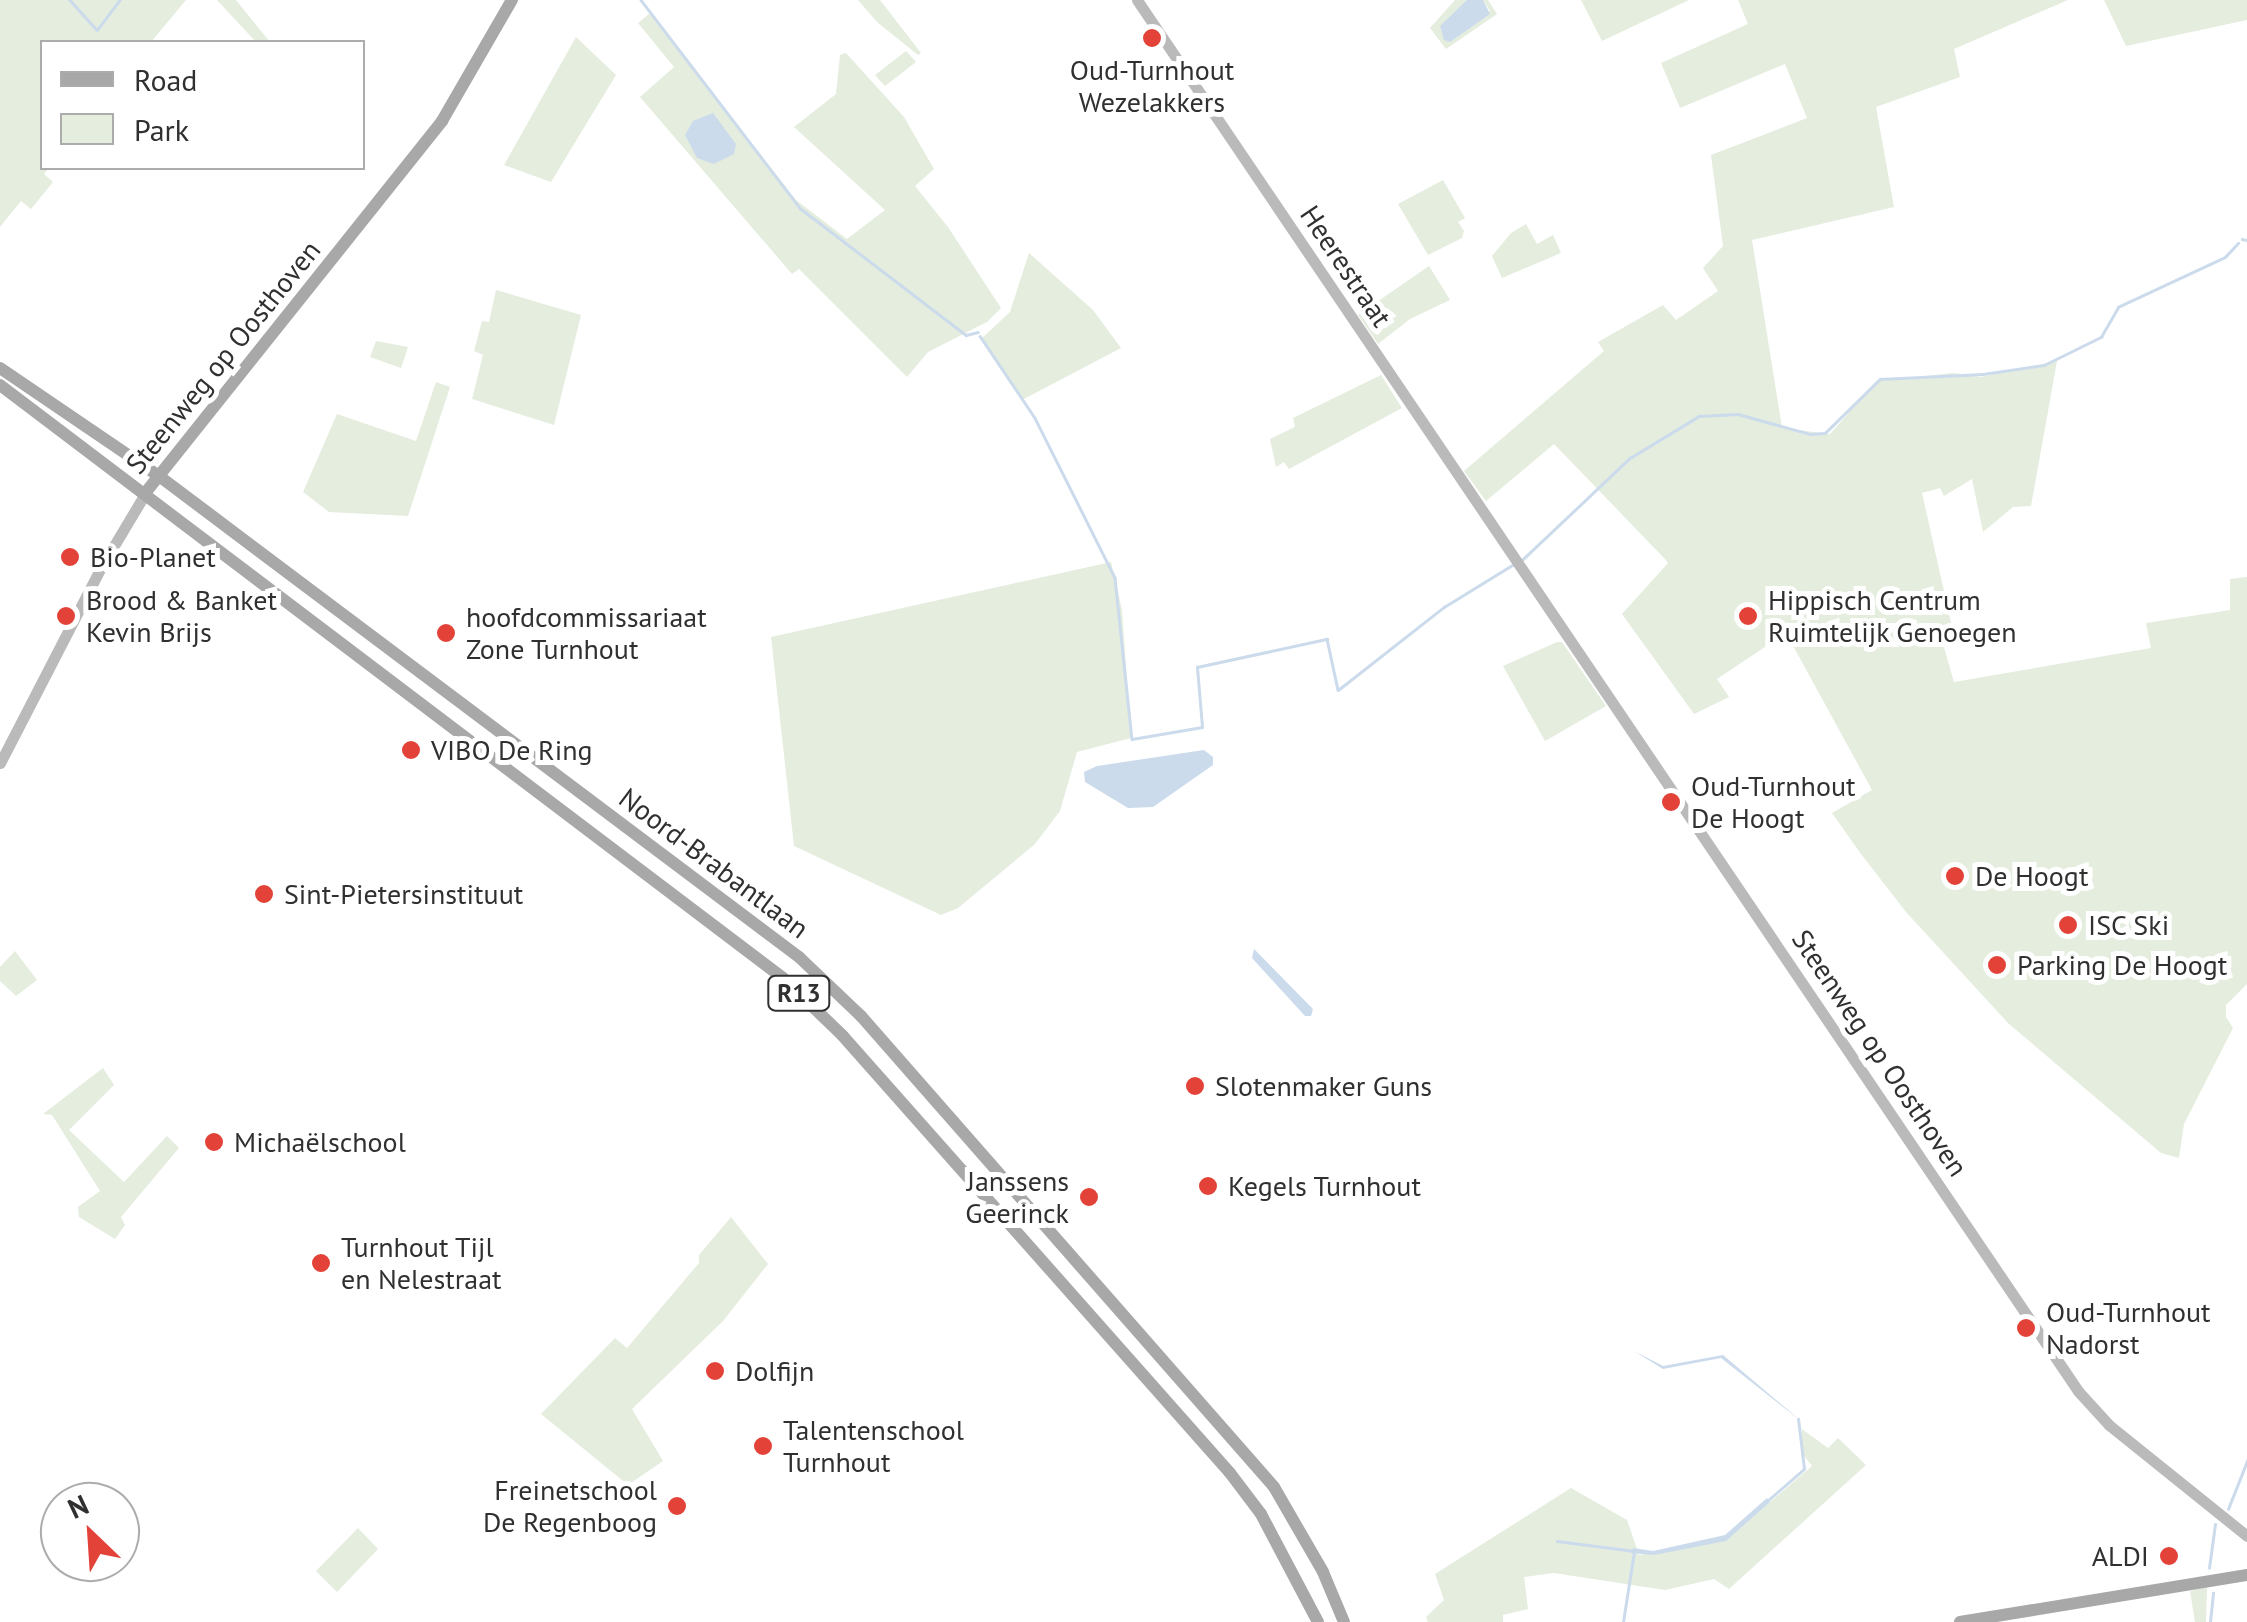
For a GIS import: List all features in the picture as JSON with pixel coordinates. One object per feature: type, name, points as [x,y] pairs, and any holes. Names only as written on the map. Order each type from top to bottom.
[{"type":"main road","name":"Steenweg op Oosthoven","points":[[146,492],[442,121],[512,0]]},
{"type":"main road","name":"Noord-Brabantlaan","points":[[0,368],[159,476],[798,958],[860,1016],[1274,1487],[1323,1572],[1344,1622]]},
{"type":"main road","name":"Noord-Brabantlaan","points":[[0,385],[782,978],[842,1035],[1230,1473],[1268,1526],[1318,1622]]},
{"type":"main road","points":[[974,1182],[993,1167]]},
{"type":"main road","points":[[1960,1622],[2247,1575]]},
{"type":"street","name":"Heerestraat","points":[[1137,0],[1515,559]]},
{"type":"street","name":"Steenweg op Oosthoven","points":[[0,763],[78,611],[146,492]]},
{"type":"street","name":"Steenweg op Oosthoven","points":[[1515,559],[2078,1391],[2109,1425],[2247,1536]]},
{"type":"green space","points":[[0,0],[186,0],[153,40],[40,40],[40,170],[47,170],[44,174],[53,182],[31,209],[21,201],[0,227]]},
{"type":"green space","points":[[217,0],[236,0],[268,40],[254,40]]},
{"type":"green space","points":[[858,0],[880,0],[921,53],[918,55],[877,22]]},
{"type":"green space","points":[[1455,0],[1467,0],[1460,9],[1490,11],[1483,0],[1488,0],[1497,14],[1446,49],[1430,28]]},
{"type":"green space","points":[[1581,0],[1689,0],[1602,41]]},
{"type":"green space","points":[[1738,0],[2068,0],[1954,49],[1960,77],[1876,107],[1894,207],[1752,240],[1782,428],[1830,434],[1877,381],[1954,373],[1981,377],[2057,361],[2031,506],[2013,507],[1983,532],[1972,479],[1944,496],[1940,488],[1922,493],[1952,627],[1939,630],[1954,682],[2151,648],[2146,623],[2230,610],[2230,579],[2247,577],[2247,984],[2226,1005],[2226,1017],[2233,1028],[2184,1124],[2179,1158],[2161,1153],[2008,1023],[1906,912],[1861,854],[1832,813],[1872,790],[1786,633],[1717,679],[1729,697],[1694,714],[1622,614],[1668,563],[1665,559],[1554,444],[1486,501],[1464,471],[1604,351],[1598,342],[1663,305],[1676,320],[1718,291],[1703,268],[1723,246],[1711,155],[1807,118],[1785,64],[1680,108],[1661,63],[1748,24]]},
{"type":"green space","points":[[2104,0],[2247,0],[2247,20],[2126,46]]},
{"type":"green space","points":[[650,13],[796,200],[847,239],[885,210],[794,127],[836,94],[840,55],[846,53],[904,117],[934,169],[915,186],[948,227],[1001,308],[987,322],[928,352],[907,377],[799,269],[792,274],[640,97],[674,67],[638,23]]},
{"type":"green space","points":[[576,37],[616,75],[551,182],[504,165]]},
{"type":"green space","points":[[906,51],[916,62],[885,86],[875,75]]},
{"type":"green space","points":[[1443,180],[1465,218],[1458,222],[1464,231],[1462,238],[1428,255],[1398,204]]},
{"type":"green space","points":[[1526,224],[1537,244],[1553,235],[1561,253],[1502,278],[1492,256],[1511,233]]},
{"type":"green space","points":[[1029,253],[1093,310],[1121,348],[1022,400],[981,339],[1010,312]]},
{"type":"green space","points":[[1429,266],[1450,300],[1410,319],[1378,344],[1358,315]]},
{"type":"green space","points":[[496,290],[581,315],[554,425],[472,399],[483,355],[474,351],[482,321],[489,322]]},
{"type":"green space","points":[[376,341],[408,347],[401,368],[370,357]]},
{"type":"green space","points":[[1381,375],[1402,408],[1289,469],[1284,462],[1276,467],[1270,439],[1295,427],[1293,418]]},
{"type":"green space","points":[[436,382],[450,387],[408,516],[329,512],[303,492],[337,414],[416,441]]},
{"type":"green space","points":[[1111,562],[1122,610],[1131,738],[1077,752],[1060,811],[1035,844],[958,908],[941,915],[794,846],[771,637]]},
{"type":"green space","points":[[1562,642],[1606,706],[1545,741],[1503,666]]},
{"type":"green space","points":[[15,951],[37,980],[16,996],[0,981],[0,967]]},
{"type":"green space","points":[[103,1068],[114,1085],[69,1130],[124,1182],[167,1136],[179,1148],[121,1217],[125,1225],[115,1239],[79,1217],[78,1207],[100,1191],[52,1115],[43,1114]]},
{"type":"green space","points":[[731,1217],[768,1264],[723,1321],[632,1409],[663,1461],[628,1485],[541,1414],[615,1338],[627,1348],[699,1263],[699,1255]]},
{"type":"green space","points":[[1802,1429],[1828,1448],[1838,1438],[1866,1465],[1729,1589],[1714,1579],[1665,1590],[1554,1573],[1524,1577],[1528,1609],[1503,1615],[1503,1622],[1428,1622],[1426,1617],[1444,1600],[1435,1574],[1571,1488],[1627,1520],[1639,1555],[1726,1540],[1812,1466],[1801,1452]]},
{"type":"green space","points":[[358,1528],[378,1549],[337,1592],[316,1571]]},
{"type":"green space","points":[[2207,1587],[2206,1622],[2195,1622],[2190,1591]]},
{"type":"water","points":[[1467,0],[1483,0],[1490,14],[1450,42],[1444,40],[1440,26]]},
{"type":"water","points":[[713,113],[736,144],[734,154],[714,164],[697,158],[685,135],[693,121]]},
{"type":"water","points":[[1204,750],[1213,757],[1213,765],[1153,807],[1128,808],[1085,782],[1084,772],[1097,766]]},
{"type":"water","points":[[1254,949],[1313,1009],[1311,1016],[1305,1016],[1252,958]]},
{"type":"water","points":[[1634,1351],[1663,1366],[1723,1355],[1801,1421],[1721,1358],[1663,1369]]},
{"type":"water","points":[[1767,1498],[1770,1502],[1726,1541],[1654,1555],[1631,1553],[1633,1548],[1653,1551],[1725,1535]]},
{"type":"waterway","points":[[70,0],[97,30],[120,0]]},
{"type":"waterway","points":[[641,0],[800,208],[966,335],[978,332]]},
{"type":"waterway","points":[[2242,239],[2247,240]]},
{"type":"waterway","points":[[1522,560],[1630,458],[1699,416],[1738,414],[1810,434],[1825,433],[1880,379],[1983,374],[2044,365],[2101,337],[2118,307],[2225,257],[2238,243]]},
{"type":"waterway","points":[[980,336],[1035,418],[1115,578],[1132,739],[1202,727],[1197,667],[1327,639],[1338,690],[1444,607],[1514,564]]},
{"type":"waterway","points":[[1766,1502],[1804,1469],[1798,1419]]},
{"type":"waterway","points":[[2228,1509],[2247,1461]]},
{"type":"waterway","points":[[2209,1568],[2215,1524]]},
{"type":"waterway","points":[[1557,1541],[1634,1551]]},
{"type":"waterway","points":[[1623,1622],[1634,1552]]},
{"type":"waterway","points":[[2210,1622],[2213,1593]]},
{"type":"place","name":"Oud-Turnhout Wezelakkers","points":[[1152,38]]},
{"type":"place","name":"Bio-Planet","points":[[70,557]]},
{"type":"place","name":"Brood & Banket Kevin Brijs","points":[[66,616]]},
{"type":"place","name":"Hippisch Centrum Ruimtelijk Genoegen","points":[[1748,616]]},
{"type":"place","name":"hoofdcommissariaat Zone Turnhout","points":[[446,633]]},
{"type":"place","name":"VIBO De Ring","points":[[411,750]]},
{"type":"place","name":"Oud-Turnhout De Hoogt","points":[[1671,802]]},
{"type":"place","name":"De Hoogt","points":[[1955,876]]},
{"type":"place","name":"Sint-Pietersinstituut","points":[[264,894]]},
{"type":"place","name":"ISC Ski","points":[[2068,925]]},
{"type":"place","name":"Parking De Hoogt","points":[[1997,965]]},
{"type":"place","name":"Slotenmaker Guns","points":[[1195,1086]]},
{"type":"place","name":"Michaëlschool","points":[[214,1142]]},
{"type":"place","name":"Kegels Turnhout","points":[[1208,1186]]},
{"type":"place","name":"Janssens Geerinck","points":[[1089,1197]]},
{"type":"place","name":"Turnhout Tijl en Nelestraat","points":[[321,1263]]},
{"type":"place","name":"Oud-Turnhout Nadorst","points":[[2026,1328]]},
{"type":"place","name":"Dolfijn","points":[[715,1371]]},
{"type":"place","name":"Talentenschool Turnhout","points":[[763,1446]]},
{"type":"place","name":"Freinetschool De Regenboog","points":[[677,1506]]},
{"type":"place","name":"ALDI","points":[[2169,1556]]}]
